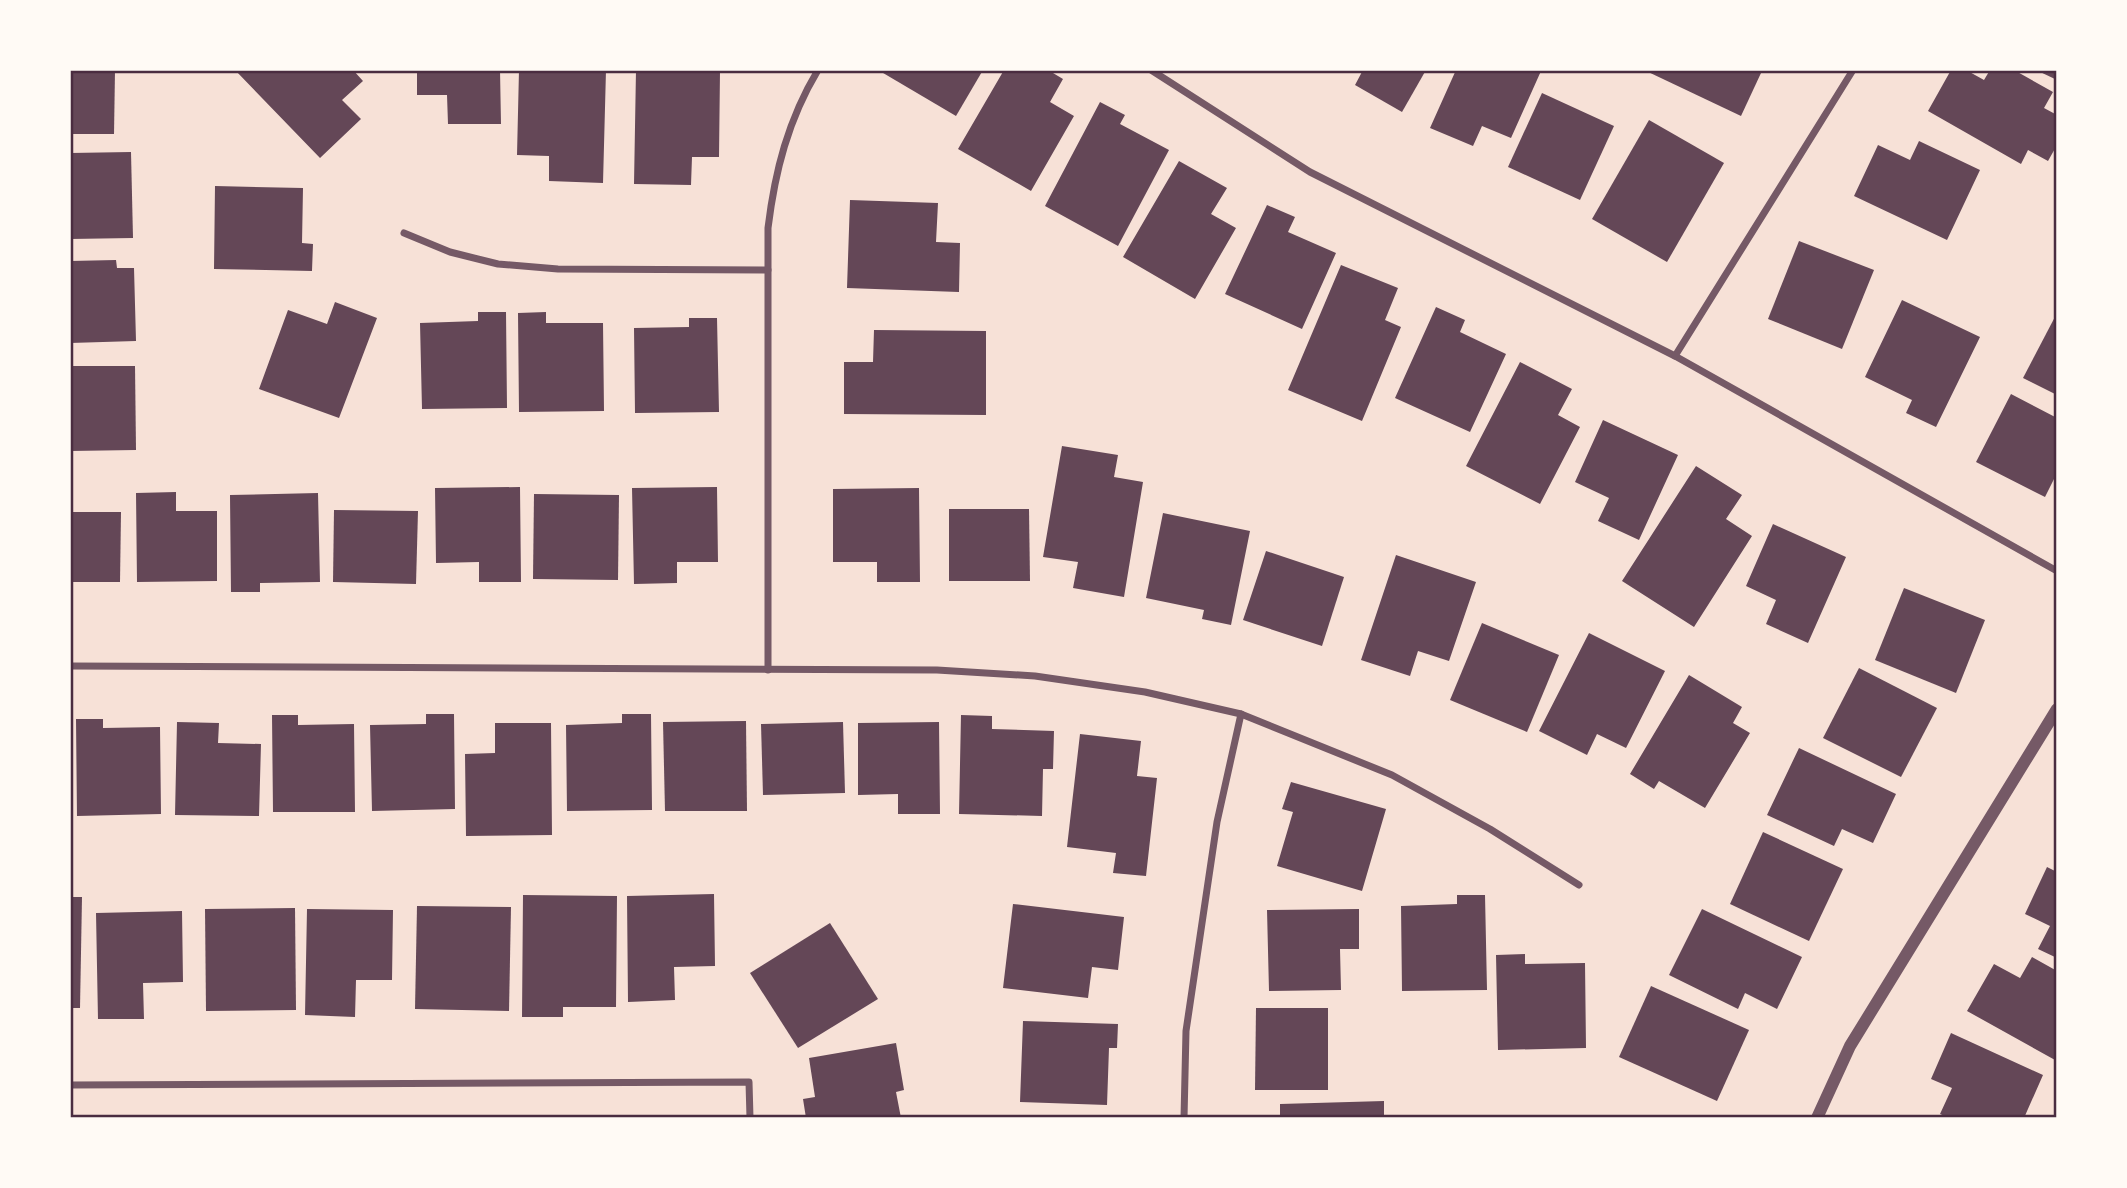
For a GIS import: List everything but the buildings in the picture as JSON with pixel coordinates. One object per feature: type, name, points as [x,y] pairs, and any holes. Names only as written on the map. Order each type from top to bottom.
[{"type":"street","points":[[768,670],[770,216],[783,144],[802,97],[818,70]]},
{"type":"street","points":[[1151,70],[1310,172],[1675,356],[2057,571]]},
{"type":"street","points":[[1675,356],[1853,70]]},
{"type":"street","points":[[404,233],[450,252],[498,264],[558,269],[768,270]]},
{"type":"street","points":[[70,666],[937,670],[1035,676],[1145,692],[1241,714],[1392,775],[1490,829],[1579,885]]},
{"type":"street","points":[[1816,1118],[1850,1046],[2057,709]]},
{"type":"street","points":[[1184,1118],[1186,1031],[1217,821],[1241,714]]},
{"type":"street","points":[[70,1085],[749,1082],[750,1118]]}]
